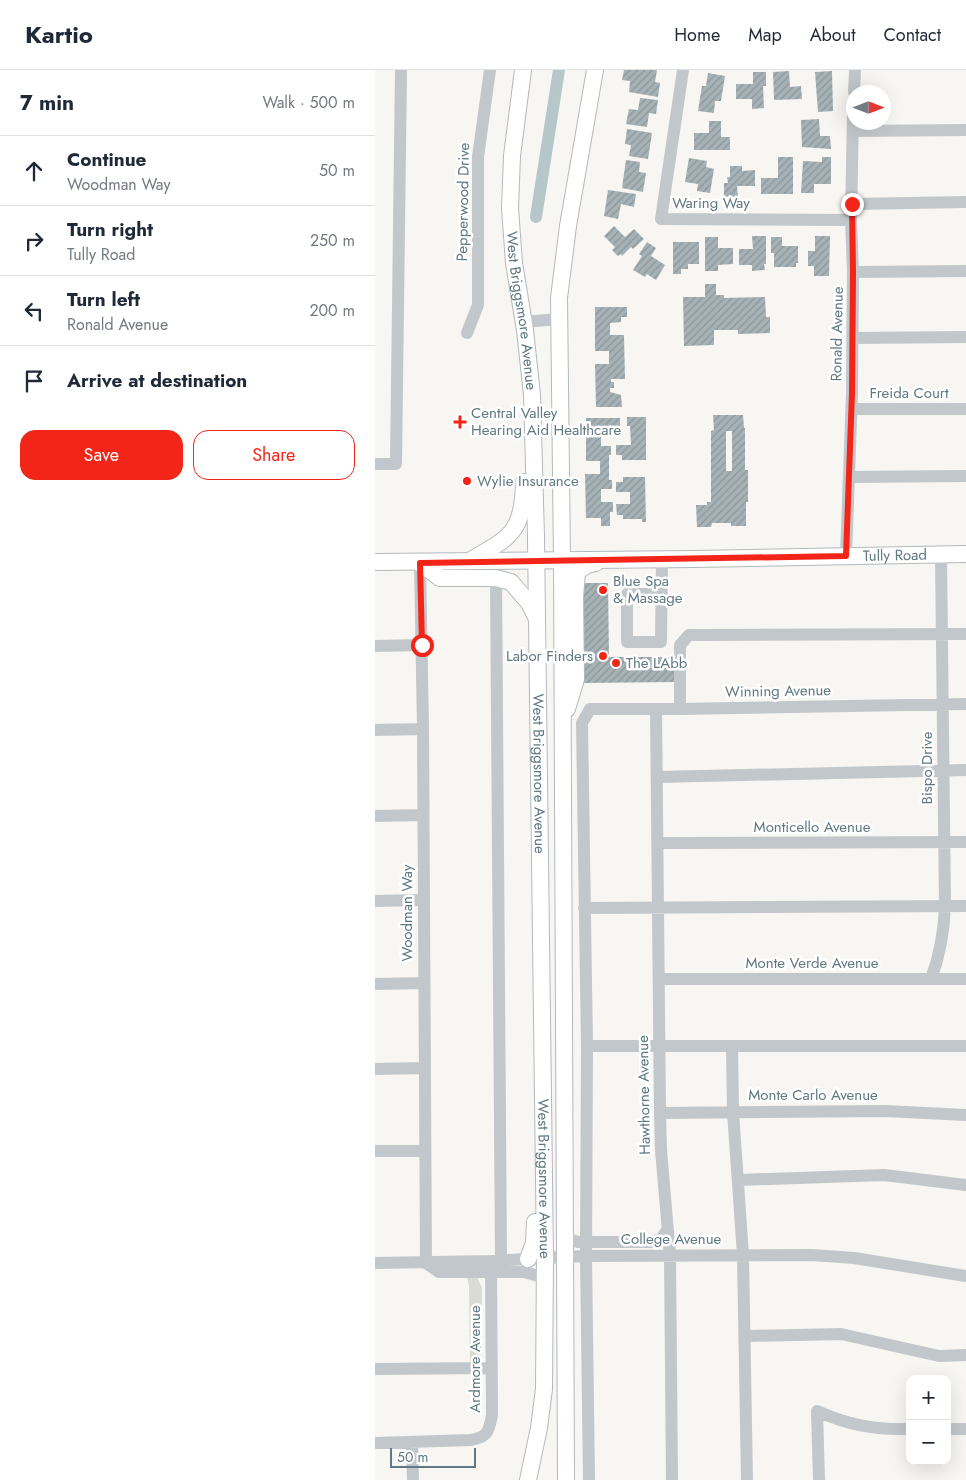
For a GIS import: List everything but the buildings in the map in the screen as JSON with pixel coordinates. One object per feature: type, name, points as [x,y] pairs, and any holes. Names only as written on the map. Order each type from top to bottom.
[{"type":"main road","name":"West Briggsmore Avenue","points":[[523,70],[510,183],[511,238],[524,322],[532,394],[537,618],[546,1335],[542,1407],[528,1480]]},
{"type":"main road","name":"West Briggsmore Avenue","points":[[566,1480],[559,298],[567,234],[595,70]]},
{"type":"main road","points":[[468,562],[499,544],[511,534],[524,503],[523,384],[515,323],[514,263]]},
{"type":"main road","name":"Tully Road","points":[[375,562],[420,563],[966,554]]},
{"type":"main road","points":[[562,726],[576,679],[575,597],[577,572],[587,565],[607,560]]},
{"type":"main road","points":[[420,563],[440,578],[495,578],[511,582],[529,603],[537,618]]},
{"type":"main road","points":[[528,1259],[535,1239],[535,1118],[543,1078]]},
{"type":"street","points":[[375,464],[396,464],[401,70]]},
{"type":"street","name":"Pepperwood Drive","points":[[467,333],[478,305],[478,157],[490,70]]},
{"type":"street","name":"Waring Way","points":[[683,70],[661,219],[851,220]]},
{"type":"street","points":[[854,85],[855,70]]},
{"type":"street","points":[[853,131],[966,130]]},
{"type":"street","name":"Ronald Avenue","points":[[846,556],[852,409],[853,272],[851,220],[853,131]]},
{"type":"street","points":[[852,204],[966,202]]},
{"type":"street","points":[[853,272],[966,271]]},
{"type":"street","points":[[524,322],[559,319]]},
{"type":"street","points":[[853,338],[966,337]]},
{"type":"street","name":"Freida Court","points":[[852,409],[966,409]]},
{"type":"street","points":[[850,477],[966,476]]},
{"type":"street","name":"Bispo Drive","points":[[931,979],[940,949],[945,906],[941,554]]},
{"type":"street","points":[[662,559],[662,594],[661,642],[627,642],[627,594],[662,594]]},
{"type":"street","name":"Woodman Way","points":[[420,563],[423,729],[426,1263]]},
{"type":"street","name":"Ardmore Avenue","points":[[375,1443],[471,1440],[481,1438],[490,1427],[492,1415],[495,578]]},
{"type":"street","points":[[680,709],[680,645],[689,635],[966,634]]},
{"type":"street","points":[[375,646],[422,645]]},
{"type":"street","name":"Winning Avenue","points":[[584,908],[582,723],[590,709],[966,704]]},
{"type":"street","name":"Hawthorne Avenue","points":[[656,709],[660,1113],[661,1150],[670,1255],[672,1480]]},
{"type":"street","points":[[375,730],[423,729]]},
{"type":"street","points":[[657,777],[966,770]]},
{"type":"street","points":[[375,816],[423,815]]},
{"type":"street","name":"Monticello Avenue","points":[[657,843],[966,842]]},
{"type":"street","points":[[375,901],[423,900]]},
{"type":"street","points":[[589,1480],[586,1256],[587,1046],[584,908],[966,906]]},
{"type":"street","name":"Monte Verde Avenue","points":[[659,979],[966,979]]},
{"type":"street","points":[[375,984],[424,983]]},
{"type":"street","points":[[587,1046],[966,1046]]},
{"type":"street","points":[[732,1046],[733,1112],[743,1255],[747,1480]]},
{"type":"street","points":[[375,1069],[425,1068]]},
{"type":"street","name":"Monte Carlo Avenue","points":[[660,1113],[886,1111],[966,1115]]},
{"type":"street","points":[[375,1151],[425,1151]]},
{"type":"street","points":[[738,1180],[884,1175],[966,1185]]},
{"type":"street","points":[[565,1238],[586,1242],[650,1242],[661,1239],[667,1230]]},
{"type":"street","points":[[650,1242],[670,1255]]},
{"type":"street","name":"College Avenue","points":[[494,1264],[528,1259],[586,1256],[829,1256],[966,1276]]},
{"type":"street","points":[[375,1263],[426,1263],[439,1272],[494,1264],[545,1278]]},
{"type":"street","points":[[745,1336],[841,1334],[939,1356],[966,1355]]},
{"type":"street","points":[[375,1369],[491,1368]]},
{"type":"street","points":[[819,1480],[817,1411],[841,1421],[863,1426],[892,1430],[906,1429]]},
{"type":"street","points":[[951,1429],[966,1428]]},
{"type":"street","points":[[412,1442],[413,1480]]},
{"type":"shaded area","points":[[467,1277],[477,1277],[482,1288],[481,1361],[470,1364],[469,1286]]},
{"type":"waterway","points":[[536,217],[559,70]]},
{"type":"place","name":"Central Valley Hearing Aid Healthcare","points":[[460,422]]},
{"type":"place","name":"Wylie Insurance","points":[[467,481]]},
{"type":"place","name":"Blue Spa & Massage","points":[[603,590]]},
{"type":"place","name":"Labor Finders","points":[[603,656]]},
{"type":"place","name":"The LAbb","points":[[616,663]]},
{"type":"route","points":[[422,645],[420,563],[846,556],[852,393],[852,204]]}]
